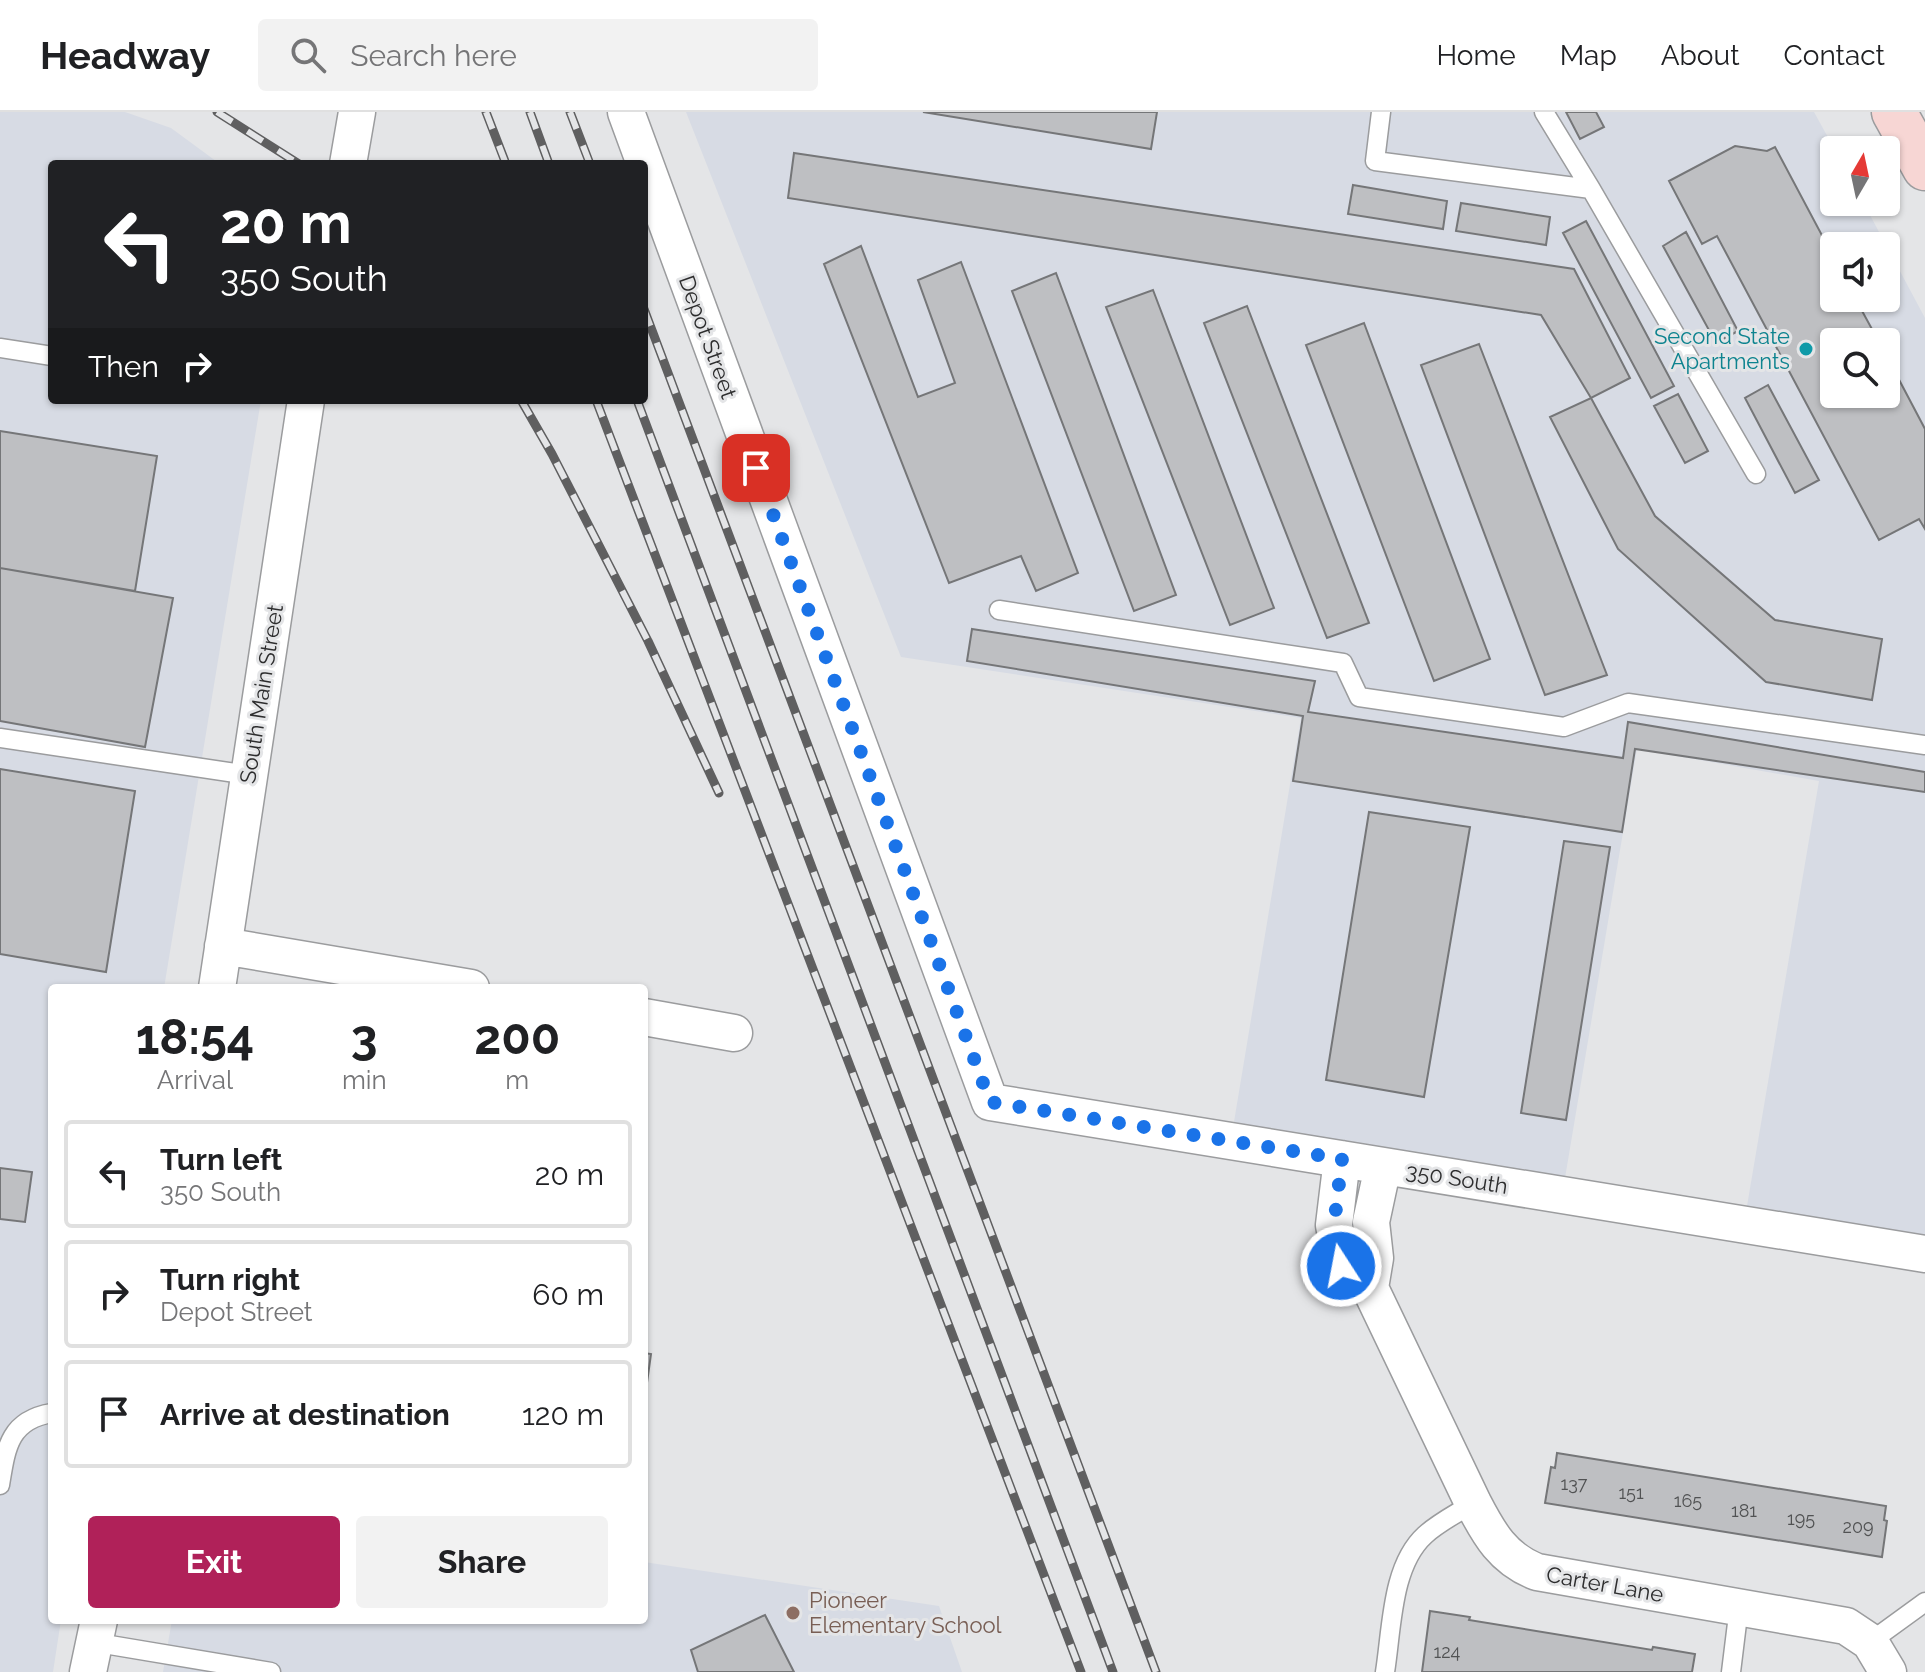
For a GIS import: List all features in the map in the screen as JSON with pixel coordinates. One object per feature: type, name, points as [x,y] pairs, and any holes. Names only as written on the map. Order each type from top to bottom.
[{"type":"main road","points":[[1894,112],[1925,168]]},
{"type":"street","points":[[349,160],[357,112]]},
{"type":"street","name":"Depot Street","points":[[626,112],[644,160]]},
{"type":"street","name":"Depot Street","points":[[648,172],[990,1102]]},
{"type":"street","name":"South Main Street","points":[[218,984],[305,404]]},
{"type":"street","points":[[223,946],[447,984]]},
{"type":"street","points":[[648,1018],[734,1033]]},
{"type":"street","name":"350 South","points":[[990,1102],[1925,1254]]},
{"type":"street","name":"Carter Lane","points":[[1342,1159],[1334,1225],[1341,1266],[1370,1288],[1473,1503],[1496,1543],[1525,1567],[1554,1575],[1846,1626],[1879,1657]]},
{"type":"street","points":[[1370,1288],[1375,1258],[1371,1222],[1383,1166]]},
{"type":"lane","points":[[1381,112],[1375,161],[1591,189]]},
{"type":"lane","points":[[1544,112],[1756,474]]},
{"type":"lane","points":[[0,348],[48,355]]},
{"type":"lane","points":[[999,610],[1343,663],[1359,697],[1564,727],[1628,703],[1925,745]]},
{"type":"lane","points":[[0,738],[249,775]]},
{"type":"lane","points":[[0,1485],[7,1445],[19,1426],[48,1414]]},
{"type":"lane","points":[[1385,1672],[1400,1579],[1406,1562],[1426,1534],[1473,1503]]},
{"type":"lane","points":[[1879,1657],[1925,1602]]},
{"type":"lane","points":[[1731,1672],[1739,1607]]},
{"type":"lane","points":[[93,1645],[271,1672]]},
{"type":"shaded area","points":[[0,112],[125,112],[171,128],[215,160],[48,160],[48,404],[260,404],[165,984],[48,984],[48,1624],[60,1624],[53,1672],[0,1672]]},
{"type":"shaded area","points":[[686,112],[1814,112],[1827,136],[1820,136],[1820,216],[1870,216],[1879,232],[1820,232],[1820,312],[1900,312],[1900,271],[1925,318],[1925,1238],[1746,1212],[1819,781],[1637,749],[1564,1184],[1232,1134],[1301,718],[901,657]]},
{"type":"shaded area","name":"Pioneer Elementary School","points":[[648,1563],[939,1606],[962,1672],[163,1672],[171,1624],[648,1624]]},
{"type":"building","points":[[923,112],[1157,112],[1151,149]]},
{"type":"building","points":[[1566,112],[1596,112],[1604,127],[1580,139]]},
{"type":"building","name":"Second State Apartments","points":[[1735,146],[1767,151],[1775,147],[1820,232],[1820,312],[1863,312],[1871,328],[1820,328],[1820,408],[1900,408],[1900,382],[1925,429],[1925,529],[1919,519],[1879,540],[1717,236],[1702,244],[1669,181]]},
{"type":"building","points":[[794,153],[1574,269],[1630,378],[1591,398],[1541,315],[788,198]]},
{"type":"building","points":[[1353,185],[1447,201],[1443,229],[1348,214]]},
{"type":"building","points":[[1461,203],[1550,217],[1546,245],[1456,231]]},
{"type":"building","points":[[1586,221],[1674,386],[1651,398],[1563,233]]},
{"type":"building","points":[[1686,232],[1738,331],[1716,343],[1663,246]]},
{"type":"building","points":[[861,246],[918,397],[955,383],[918,280],[961,262],[1078,573],[1036,591],[1021,556],[949,583],[824,264]]},
{"type":"building","points":[[1056,273],[1176,595],[1134,611],[1012,291]]},
{"type":"building","points":[[1153,290],[1274,608],[1230,625],[1106,307]]},
{"type":"building","points":[[1247,306],[1369,623],[1327,638],[1204,323]]},
{"type":"building","points":[[1364,323],[1490,659],[1434,681],[1306,345]]},
{"type":"building","points":[[1479,344],[1607,675],[1545,695],[1421,365]]},
{"type":"building","points":[[1768,385],[1819,480],[1795,493],[1745,398]]},
{"type":"building","points":[[1678,394],[1708,451],[1685,463],[1654,406]]},
{"type":"building","points":[[1591,398],[1655,516],[1775,620],[1882,639],[1872,700],[1766,682],[1618,549],[1550,417]]},
{"type":"building","points":[[0,431],[157,456],[135,591],[0,568]]},
{"type":"building","points":[[0,568],[173,598],[145,747],[0,721]]},
{"type":"building","points":[[972,629],[1315,681],[1308,712],[1623,758],[1628,722],[1925,772],[1925,792],[1635,749],[1622,832],[1293,781],[1303,716],[967,661]]},
{"type":"building","points":[[0,769],[135,791],[106,972],[0,954]]},
{"type":"building","points":[[1369,812],[1470,827],[1424,1097],[1326,1080]]},
{"type":"building","points":[[1564,841],[1610,847],[1566,1120],[1521,1113]]},
{"type":"building","points":[[0,1168],[32,1172],[25,1222],[0,1219]]},
{"type":"building","points":[[1557,1453],[1886,1506],[1882,1557],[1545,1503],[1551,1467],[1555,1468]]},
{"type":"building","points":[[1430,1611],[1652,1650],[1653,1647],[1695,1654],[1692,1672],[1422,1672]]},
{"type":"building","points":[[765,1615],[794,1672],[698,1672],[691,1650]]},
{"type":"railway","points":[[217,112],[293,160]]},
{"type":"railway","points":[[486,112],[504,160]]},
{"type":"railway","points":[[530,112],[548,160]]},
{"type":"railway","points":[[570,112],[588,160]]},
{"type":"railway","points":[[648,320],[1156,1672]]},
{"type":"railway","points":[[523,404],[648,641],[719,793]]},
{"type":"railway","points":[[598,404],[1081,1672]]},
{"type":"railway","points":[[638,404],[1113,1672]]},
{"type":"place","name":"Second State Apartments","points":[[1806,349]]},
{"type":"place","name":"Pioneer Elementary School","points":[[793,1613]]},
{"type":"route","points":[[756,468],[990,1102],[1342,1159],[1334,1225],[1341,1266]]}]
